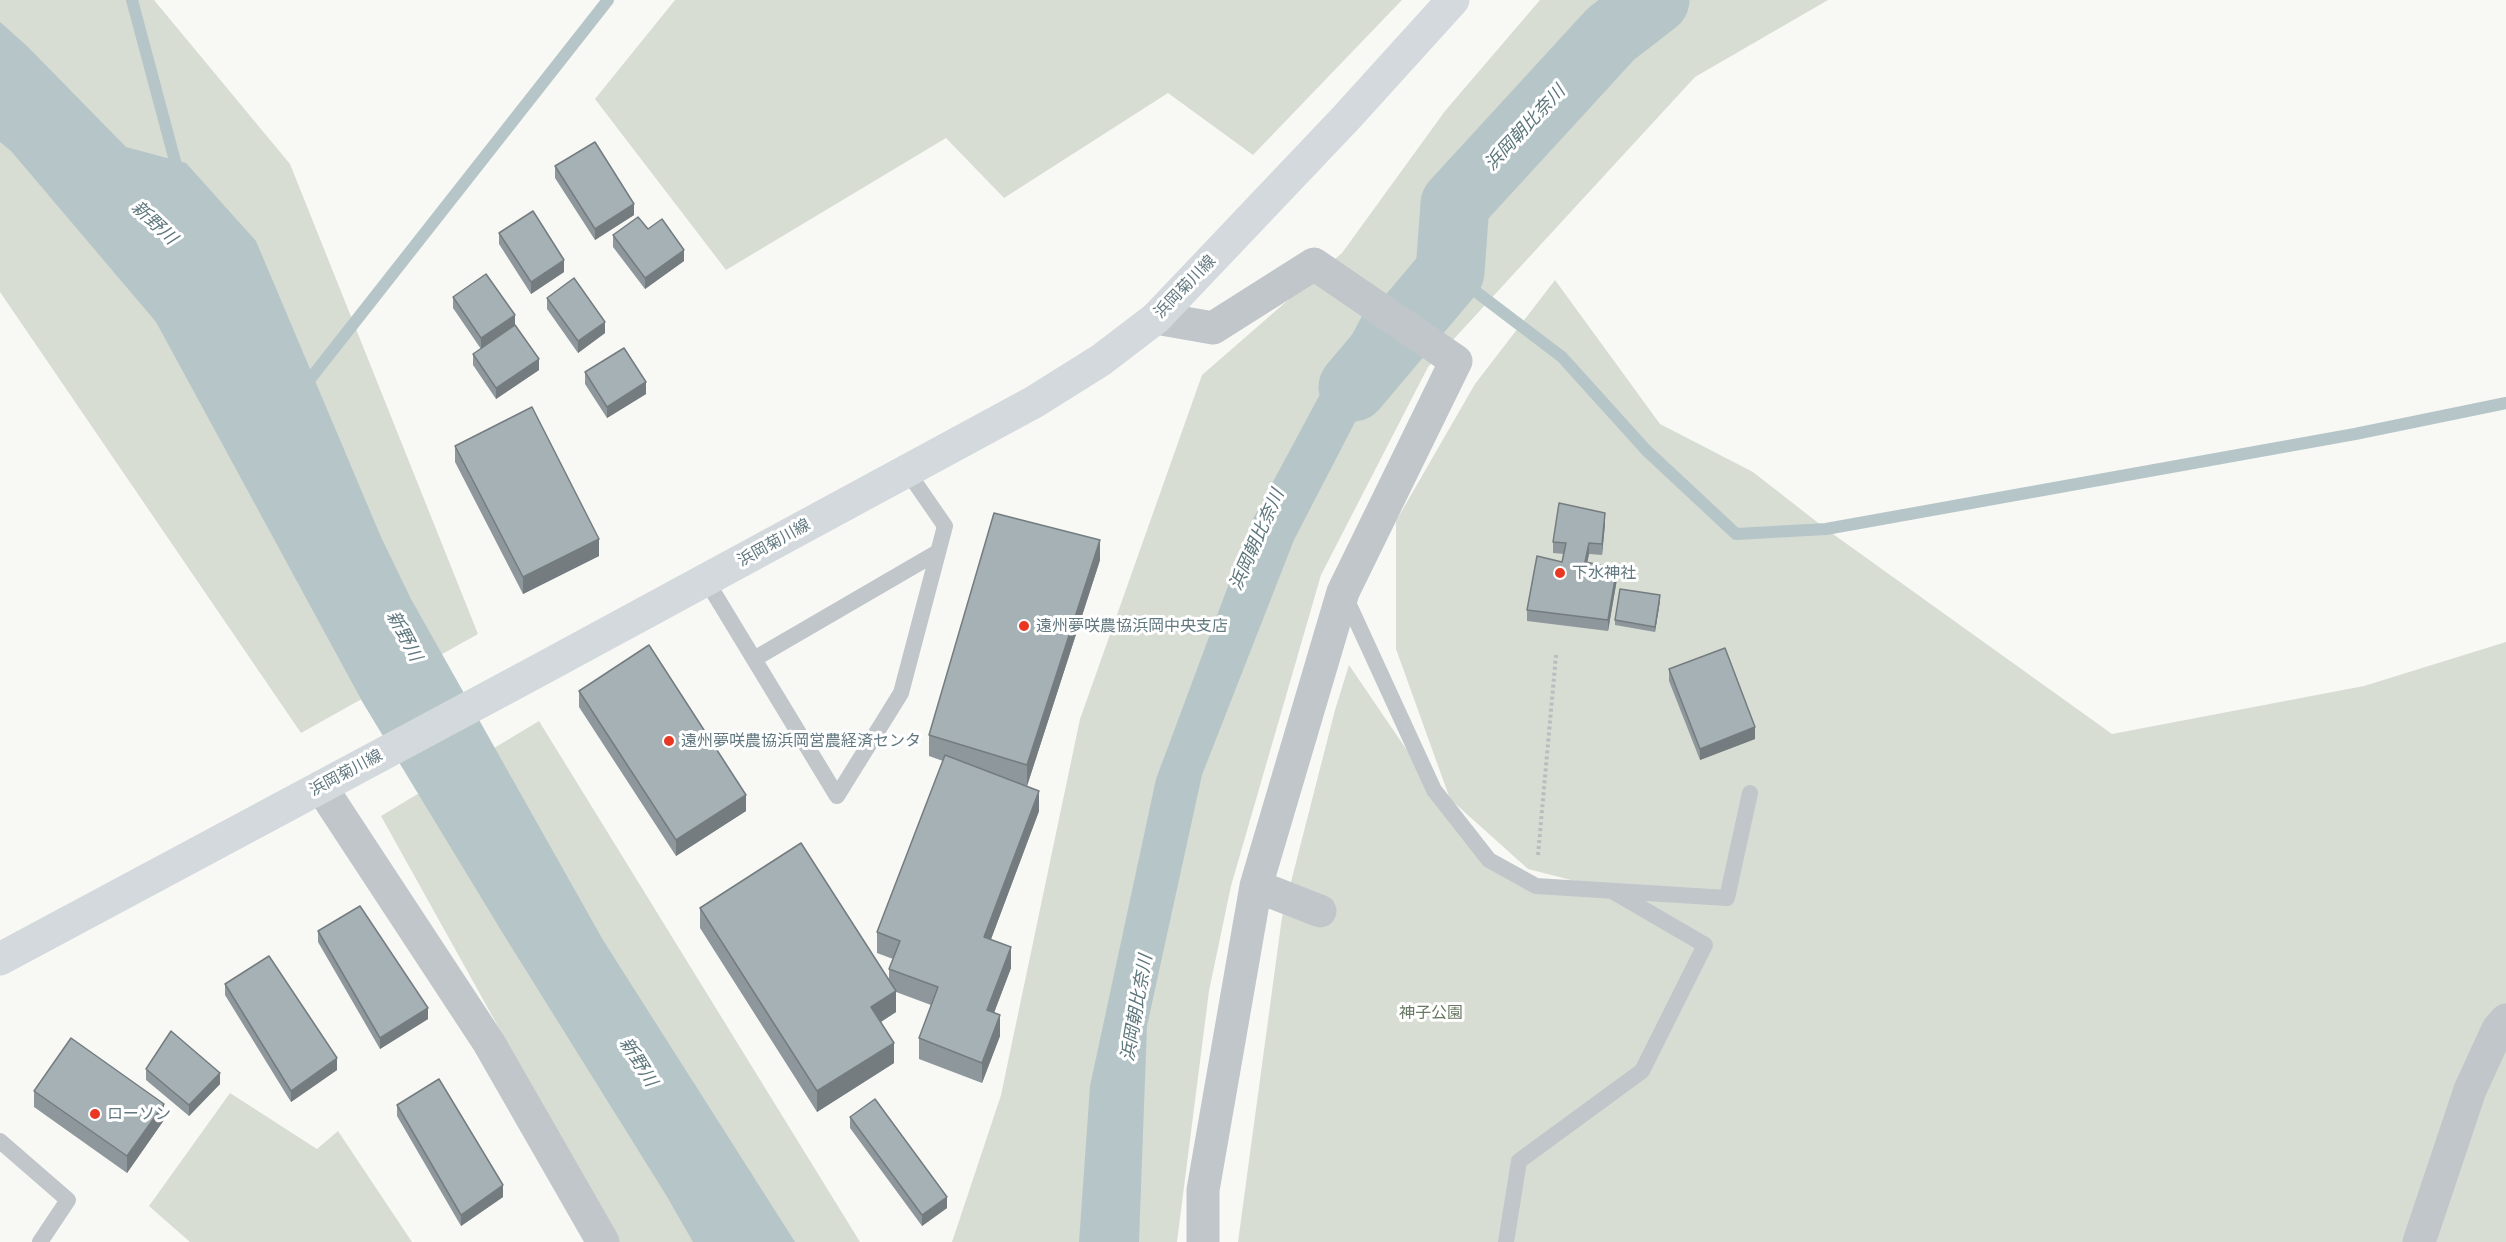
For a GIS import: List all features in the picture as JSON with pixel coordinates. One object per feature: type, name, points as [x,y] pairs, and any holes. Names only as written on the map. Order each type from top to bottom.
[{"type":"main road","name":"浜岡菊川線","points":[[0,959],[1034,402],[1101,360],[1156,318],[1346,118],[1453,0]]},
{"type":"street","points":[[1156,318],[1213,328],[1314,264],[1456,361],[1343,592],[1257,886],[1203,1190],[1203,1242]]},
{"type":"street","points":[[328,783],[489,1043],[603,1242]]},
{"type":"street","points":[[1257,886],[1320,911]]},
{"type":"street","points":[[2419,1242],[2470,1090],[2498,1029],[2506,1020]]},
{"type":"lane","points":[[706,580],[837,796],[901,693],[945,526],[907,471]]},
{"type":"lane","points":[[754,658],[938,552]]},
{"type":"lane","points":[[1343,592],[1434,790],[1489,860],[1536,885],[1727,898],[1750,793]]},
{"type":"lane","points":[[1506,1242],[1519,1161],[1642,1071],[1705,945],[1611,890]]},
{"type":"lane","points":[[0,1141],[68,1200],[39,1242]]},
{"type":"path","points":[[1536,885],[1556,656]]},
{"type":"green space","points":[[0,0],[154,0],[290,164],[478,634],[301,733],[0,292]]},
{"type":"green space","points":[[675,0],[1402,0],[1253,155],[1168,93],[1004,198],[946,138],[726,270],[595,99]]},
{"type":"green space","points":[[1540,0],[1828,0],[1695,77],[1428,367],[1321,575],[1231,886],[1209,991],[1177,1242],[952,1242],[1001,1095],[1080,719],[1202,375],[1342,253],[1445,111]]},
{"type":"green space","name":"神子公園","points":[[1555,280],[1660,424],[1753,472],[1826,529],[2112,734],[2364,686],[2506,642],[2506,1242],[1238,1242],[1282,917],[1335,710],[1349,665],[1434,790],[1489,860],[1536,885],[1606,889],[1528,869],[1450,799],[1396,649],[1396,521],[1475,384]]},
{"type":"green space","points":[[539,721],[860,1242],[618,1242],[381,816]]},
{"type":"green space","points":[[230,1093],[317,1149],[338,1131],[412,1242],[190,1242],[149,1206]]},
{"type":"water","name":"新野川","points":[[0,22],[27,46],[126,147],[186,163],[256,241],[381,537],[411,599],[603,940],[795,1242],[693,1242],[363,703],[156,322],[11,151],[0,142]]},
{"type":"water","points":[[1362,316],[1397,341],[1294,540],[1202,775],[1147,1026],[1139,1242],[1079,1242],[1090,1086],[1156,779],[1253,519]]},
{"type":"building","points":[[595,142],[634,204],[595,229],[555,166]]},
{"type":"building","points":[[533,211],[564,260],[531,282],[499,233]]},
{"type":"building","points":[[638,217],[648,229],[662,219],[684,250],[645,278],[613,235]]},
{"type":"building","points":[[486,274],[515,315],[481,338],[453,297]]},
{"type":"building","points":[[574,278],[605,322],[578,341],[547,298]]},
{"type":"building","points":[[515,325],[539,359],[496,388],[473,354]]},
{"type":"building","points":[[624,348],[646,382],[607,407],[585,372]]},
{"type":"building","points":[[532,407],[599,539],[523,577],[455,446]]},
{"type":"building","name":"下水神社","points":[[1559,503],[1605,513],[1602,544],[1589,543],[1585,562],[1617,568],[1608,620],[1527,610],[1537,556],[1562,562],[1566,543],[1553,542]]},
{"type":"building","points":[[994,513],[1100,540],[1027,765],[929,735]]},
{"type":"building","points":[[1620,589],[1660,595],[1655,627],[1615,620]]},
{"type":"building","points":[[649,645],[746,795],[676,840],[579,691]]},
{"type":"building","points":[[1725,648],[1755,727],[1700,749],[1669,669]]},
{"type":"building","points":[[945,755],[1039,791],[984,937],[1011,947],[987,1010],[1000,1015],[982,1063],[919,1038],[938,987],[889,969],[900,941],[877,932]]},
{"type":"building","points":[[801,843],[896,991],[871,1007],[894,1043],[817,1091],[700,908]]},
{"type":"building","points":[[360,906],[428,1008],[380,1038],[318,931]]},
{"type":"building","points":[[269,956],[337,1058],[291,1091],[225,984]]},
{"type":"building","points":[[171,1031],[220,1073],[189,1105],[146,1069]]},
{"type":"building","points":[[71,1038],[164,1104],[127,1156],[34,1091]]},
{"type":"building","points":[[439,1079],[503,1185],[461,1215],[397,1105]]},
{"type":"building","points":[[875,1099],[947,1197],[922,1215],[850,1117]]},
{"type":"waterway","points":[[132,0],[179,176]]},
{"type":"waterway","points":[[303,388],[608,0]]},
{"type":"waterway","name":"浜岡朝比奈川","points":[[1353,387],[1450,272],[1455,204],[1611,34],[1655,0]]},
{"type":"waterway","points":[[1450,272],[1562,357],[1646,450],[1736,534],[1826,529],[2355,434],[2506,403]]},
{"type":"place","name":"下水神社","points":[[1560,573]]},
{"type":"place","name":"遠州夢咲農協浜岡中央支店","points":[[1024,626]]},
{"type":"place","name":"遠州夢咲農協浜岡営農経済センタ","points":[[669,741]]},
{"type":"place","name":"ローソン","points":[[95,1114]]}]
